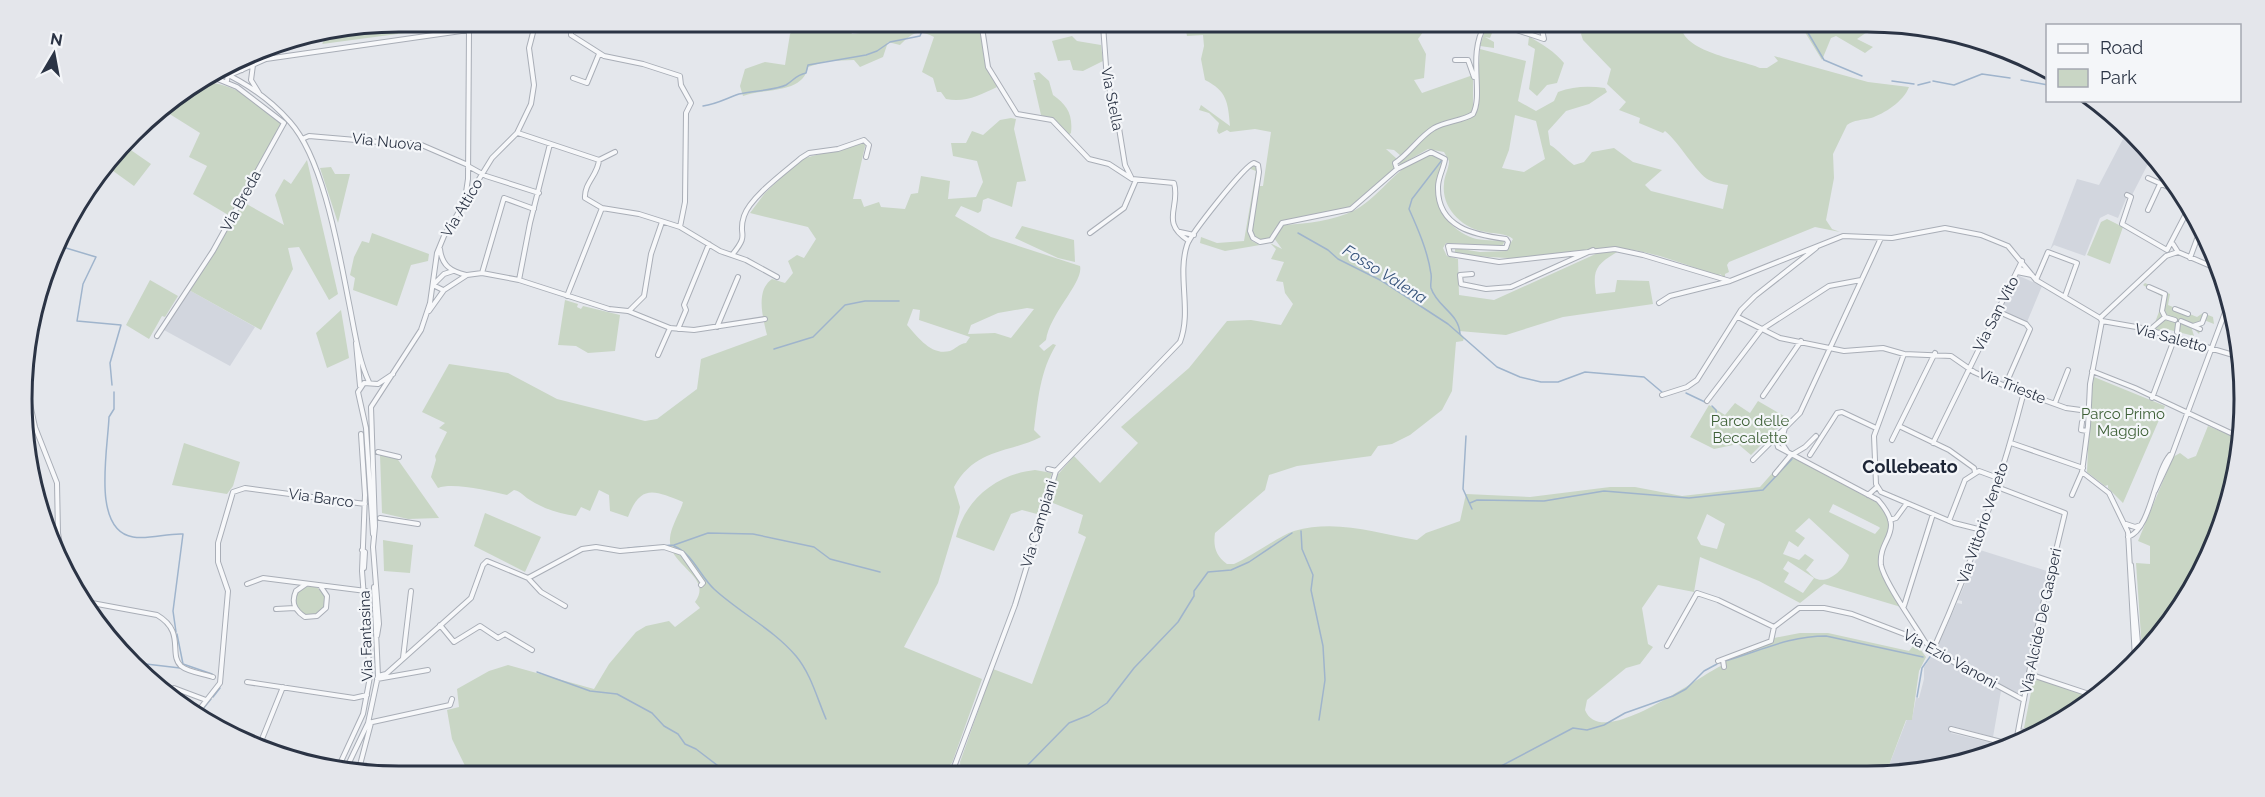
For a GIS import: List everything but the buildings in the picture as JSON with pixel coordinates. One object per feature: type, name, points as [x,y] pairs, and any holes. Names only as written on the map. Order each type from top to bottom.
[{"type":"street","points":[[227,81],[230,75],[266,59],[455,32]]},
{"type":"street","points":[[464,202],[468,182],[469,32]]},
{"type":"street","name":"Via Attico","points":[[378,395],[412,347],[426,317],[440,245],[464,202],[500,149],[517,133],[533,96],[529,48],[533,32]]},
{"type":"street","points":[[572,32],[572,36],[599,54],[680,75],[681,85],[691,103],[686,113],[685,202],[681,227]]},
{"type":"street","points":[[983,32],[988,67],[1017,114],[1052,120],[1089,159],[1109,164],[1133,179],[1174,183],[1172,219],[1189,241],[1232,184],[1252,163],[1258,165],[1259,172],[1250,231],[1253,238],[1260,242],[1271,240],[1282,223],[1341,213],[1355,207],[1398,169],[1426,152],[1437,152],[1446,158],[1438,187],[1439,198],[1454,224],[1473,235],[1507,240],[1506,248],[1452,245],[1448,250],[1454,256],[1499,262],[1559,257],[1594,249],[1615,249],[1730,281]]},
{"type":"street","name":"Via Stella","points":[[1103,32],[1107,80],[1118,122],[1125,165],[1133,179]]},
{"type":"street","points":[[1398,169],[1395,163],[1411,151],[1423,135],[1448,120],[1466,118],[1473,114],[1476,105],[1475,77],[1481,32]]},
{"type":"street","points":[[1519,32],[1544,39],[1542,32]]},
{"type":"street","points":[[573,78],[587,83],[599,54]]},
{"type":"street","points":[[262,58],[266,59]]},
{"type":"street","points":[[1455,60],[1468,60],[1475,77]]},
{"type":"street","points":[[237,69],[245,69],[251,62]]},
{"type":"street","points":[[253,65],[251,80],[261,96]]},
{"type":"street","points":[[230,75],[261,96],[290,122],[302,139],[331,219],[356,339],[361,379],[357,392],[361,401],[373,402],[378,395],[371,383],[356,339]]},
{"type":"street","name":"Via Breda","points":[[157,336],[213,251],[284,123],[265,106],[227,81],[219,79]]},
{"type":"street","points":[[517,133],[599,160],[615,152]]},
{"type":"street","name":"Via Nuova","points":[[302,139],[309,136],[417,143],[483,174],[539,193]]},
{"type":"street","points":[[732,255],[742,243],[743,216],[750,205],[801,158],[809,153],[838,149],[864,140],[868,141],[869,145],[866,157]]},
{"type":"street","points":[[519,280],[550,144]]},
{"type":"street","points":[[599,160],[598,169],[585,193],[585,198],[602,208],[639,214],[681,227],[709,244],[777,277]]},
{"type":"street","points":[[2148,178],[2166,186]]},
{"type":"street","points":[[1090,233],[1124,208],[1133,179]]},
{"type":"street","points":[[468,182],[475,186]]},
{"type":"street","points":[[2148,210],[2160,184]]},
{"type":"street","points":[[2127,195],[2131,197],[2122,224],[2209,265]]},
{"type":"street","points":[[482,273],[504,198],[534,208]]},
{"type":"street","points":[[567,296],[602,208]]},
{"type":"street","points":[[2072,495],[2082,470],[2088,431],[2092,371],[2101,331],[2101,320],[2166,256],[2185,217]]},
{"type":"street","points":[[628,311],[644,296],[651,254],[662,222]]},
{"type":"street","points":[[1659,303],[1671,296],[1730,281],[1843,236],[1881,238],[1951,228],[2001,242],[2014,250],[2036,280],[2048,252],[2077,264],[2066,293]]},
{"type":"street","points":[[1179,231],[1195,236]]},
{"type":"street","points":[[1872,237],[1878,246]]},
{"type":"street","points":[[1753,460],[1800,413],[1881,238]]},
{"type":"street","points":[[2190,258],[2197,239]]},
{"type":"street","name":"Via Campiani","points":[[954,766],[1015,605],[1056,471],[1180,342],[1185,322],[1185,278],[1189,241]]},
{"type":"street","points":[[678,329],[686,310],[684,305],[709,244]]},
{"type":"street","points":[[440,245],[444,263],[453,271],[467,275],[482,273],[519,280],[609,309],[628,311],[670,328],[717,327],[765,319]]},
{"type":"street","points":[[1662,395],[1687,387],[1697,380],[1738,317],[1755,296],[1817,247]]},
{"type":"street","points":[[1472,274],[1461,275],[1461,284],[1486,289],[1511,287],[1594,249]]},
{"type":"street","name":"Via San Vito","points":[[1933,442],[2022,261]]},
{"type":"street","points":[[2018,270],[2032,275]]},
{"type":"street","points":[[444,290],[433,285],[444,274],[453,271]]},
{"type":"street","points":[[426,317],[444,290],[467,275]]},
{"type":"street","points":[[717,327],[738,277]]},
{"type":"street","points":[[1707,401],[1761,330],[1829,285],[1861,280]]},
{"type":"street","name":"Via Saletto","points":[[2036,280],[2066,293],[2101,320],[2142,328],[2230,354]]},
{"type":"street","points":[[2149,287],[2165,294],[2162,311],[2165,317],[2200,329]]},
{"type":"street","points":[[2175,309],[2188,314]]},
{"type":"street","points":[[1997,310],[2029,326],[2029,332],[2005,386]]},
{"type":"street","points":[[2176,332],[2181,311]]},
{"type":"street","points":[[2193,326],[2202,323],[2205,315]]},
{"type":"street","points":[[2128,534],[2138,532],[2224,316]]},
{"type":"street","points":[[1738,317],[1780,338],[1850,352],[1883,348],[1906,354],[1935,353],[1892,440]]},
{"type":"street","points":[[2152,328],[2165,317]]},
{"type":"street","points":[[658,355],[670,328]]},
{"type":"street","points":[[2152,398],[2175,337]]},
{"type":"street","points":[[1763,396],[1802,341]]},
{"type":"street","name":"Via Trieste","points":[[1935,353],[1951,356],[2005,386],[2080,411],[2088,411]]},
{"type":"street","points":[[1906,354],[1876,428],[1874,441],[1877,486],[1881,492],[1949,521],[1982,530]]},
{"type":"street","name":"Via Trieste","points":[[2055,403],[2068,370]]},
{"type":"street","points":[[2092,371],[2232,433]]},
{"type":"street","name":"Via Attico","points":[[371,383],[383,382],[393,374]]},
{"type":"street","points":[[359,387],[371,383]]},
{"type":"street","name":"Via Vittorio Veneto","points":[[1933,650],[1982,530],[2011,443],[2024,392]]},
{"type":"street","name":"Via Fantasina","points":[[361,401],[366,428],[379,624],[378,678],[370,723]]},
{"type":"street","name":"Via Fantasina","points":[[373,402],[370,413],[375,526],[373,534]]},
{"type":"street","points":[[1810,455],[1837,413],[1842,412],[1876,428]]},
{"type":"street","points":[[32,416],[34,427],[57,483],[59,539]]},
{"type":"street","points":[[2082,422],[2081,430],[2088,431]]},
{"type":"street","points":[[1899,426],[1960,457],[1975,472],[1998,478]]},
{"type":"street","points":[[1781,442],[1786,427]]},
{"type":"street","points":[[362,434],[365,504]]},
{"type":"street","points":[[1775,474],[1790,453],[1805,447],[1816,436]]},
{"type":"street","points":[[1774,439],[1781,442],[1790,453]]},
{"type":"street","points":[[1774,439],[1778,447]]},
{"type":"street","points":[[2011,443],[2082,470],[2109,493],[2126,524],[2128,534],[2134,648]]},
{"type":"street","points":[[1764,448],[1778,447],[1868,495],[1882,505],[1892,528],[1881,565],[1925,642]]},
{"type":"street","points":[[378,452],[399,457]]},
{"type":"street","points":[[1048,469],[1056,471]]},
{"type":"street","points":[[1949,521],[1965,480],[1975,472]]},
{"type":"street","points":[[1868,495],[1877,486]]},
{"type":"street","name":"Via Alcide De Gasperi","points":[[1997,486],[2065,513],[2038,625],[2017,733]]},
{"type":"street","name":"Via Barco","points":[[206,700],[220,683],[228,591],[218,562],[218,543],[233,492],[245,488],[365,504],[362,550]]},
{"type":"street","points":[[1890,520],[1896,518],[1907,503]]},
{"type":"street","points":[[1904,606],[1933,514]]},
{"type":"street","points":[[380,518],[418,524]]},
{"type":"street","points":[[2126,524],[2135,527],[2141,524]]},
{"type":"street","points":[[373,547],[362,550],[366,558],[374,555]]},
{"type":"street","points":[[528,578],[582,549],[596,547],[620,551],[664,547],[682,553],[702,584]]},
{"type":"street","name":"Via Fantasina","points":[[341,760],[365,705],[367,695],[370,652],[362,550]]},
{"type":"street","name":"Via Fantasina","points":[[362,571],[366,558]]},
{"type":"street","points":[[378,678],[386,674],[471,598],[487,561],[528,578],[541,592],[564,606]]},
{"type":"street","points":[[2130,564],[2138,644]]},
{"type":"street","points":[[247,584],[263,578],[366,591]]},
{"type":"street","points":[[307,584],[296,591],[293,603],[299,613],[311,618],[322,613],[327,602],[327,596],[319,586]]},
{"type":"street","points":[[404,658],[411,591]]},
{"type":"street","points":[[1666,646],[1697,592],[1774,627]]},
{"type":"street","points":[[1724,667],[1721,660],[1771,641],[1774,627],[1801,607],[1803,602]]},
{"type":"street","points":[[94,603],[157,615],[168,621],[175,634],[178,662],[181,666],[213,677]]},
{"type":"street","name":"Via Ezio Vanoni","points":[[1801,607],[1824,608],[1852,614],[1925,642],[1933,650],[2024,700]]},
{"type":"street","points":[[276,609],[295,608]]},
{"type":"street","points":[[440,625],[454,642],[480,626],[498,638],[505,634],[532,650]]},
{"type":"street","points":[[378,678],[428,670]]},
{"type":"street","points":[[2029,674],[2086,693]]},
{"type":"street","points":[[247,682],[354,698],[367,695]]},
{"type":"street","points":[[262,739],[283,687]]},
{"type":"street","points":[[174,689],[206,700],[201,707]]},
{"type":"street","points":[[354,698],[365,705]]},
{"type":"street","points":[[350,762],[370,723],[450,705],[452,699]]},
{"type":"street","points":[[360,763],[370,723]]},
{"type":"street","points":[[1951,729],[1998,741]]},
{"type":"street","points":[[2018,730],[2023,731]]},
{"type":"shaded area","points":[[2123,139],[2127,141],[2148,164],[2132,195],[2128,194],[2118,218],[2108,214],[2100,218],[2085,256],[2054,245],[2050,250],[2077,179],[2099,185]]},
{"type":"shaded area","points":[[2017,275],[2042,286],[2027,322],[2001,310]]},
{"type":"shaded area","points":[[189,290],[255,327],[230,366],[164,330]]},
{"type":"shaded area","points":[[1980,550],[2050,572],[2024,689],[2019,694],[1956,661],[1960,652],[1954,660],[1936,650],[1957,603],[1962,604],[1962,601],[1958,600]]},
{"type":"shaded area","points":[[1934,653],[2001,691],[1993,737],[1952,726],[1951,733],[1992,743],[1938,758],[1889,765],[1907,719],[1912,719],[1916,698],[1919,698],[1924,679],[1924,667]]},
{"type":"green space","points":[[374,32],[412,32],[322,44],[324,40],[351,35]]},
{"type":"green space","points":[[792,32],[851,32],[852,34],[980,32],[984,58],[997,87],[966,99],[946,99],[941,92],[937,92],[933,78],[922,72],[934,37],[919,33],[912,35],[900,45],[888,42],[883,57],[860,67],[854,60],[827,61],[808,67],[805,76],[791,86],[743,96],[740,86],[745,69],[765,62],[785,65]]},
{"type":"green space","points":[[1186,32],[1423,32],[1418,39],[1426,54],[1424,78],[1414,80],[1422,93],[1473,75],[1473,112],[1431,128],[1401,156],[1394,150],[1386,149],[1397,159],[1394,162],[1394,170],[1350,207],[1282,221],[1269,238],[1258,240],[1253,235],[1252,224],[1258,186],[1263,186],[1271,132],[1255,129],[1230,132],[1227,130],[1219,134],[1217,131],[1219,123],[1209,113],[1199,110],[1201,105],[1230,126],[1225,98],[1218,88],[1205,80],[1201,59],[1204,46],[1203,35],[1187,36]]},
{"type":"green space","points":[[1484,32],[1495,32],[1492,33],[1490,38],[1485,37],[1494,42],[1494,48],[1480,46]]},
{"type":"green space","points":[[1514,32],[1530,37],[1548,48],[1564,63],[1557,83],[1547,85],[1537,96],[1529,89],[1535,49],[1528,45],[1529,37]]},
{"type":"green space","points":[[1582,32],[1682,32],[1699,47],[1712,53],[1760,68],[1767,68],[1778,61],[1774,56],[1868,82],[1909,87],[1903,97],[1887,110],[1871,118],[1847,125],[1833,154],[1834,178],[1826,220],[1832,229],[1840,232],[1815,227],[1729,262],[1727,265],[1729,272],[1725,274],[1725,278],[1720,274],[1719,276],[1629,249],[1592,249],[1527,258],[1455,253],[1455,248],[1480,252],[1506,251],[1513,239],[1469,227],[1455,216],[1444,193],[1444,181],[1449,161],[1444,152],[1428,149],[1400,165],[1399,162],[1435,129],[1476,114],[1480,49],[1526,61],[1518,101],[1536,111],[1554,101],[1558,92],[1582,87],[1605,88],[1607,92],[1589,104],[1566,111],[1548,131],[1550,145],[1574,165],[1584,162],[1592,152],[1614,148],[1633,162],[1662,170],[1645,185],[1651,191],[1723,209],[1728,185],[1714,182],[1704,176],[1665,131],[1663,133],[1639,123],[1640,118],[1619,110],[1626,102],[1607,84],[1611,69],[1583,40]],"holes":[[[1515,115],[1536,121],[1545,159],[1524,172],[1502,168],[1509,150]]]},
{"type":"green space","points":[[1805,32],[1867,32],[1857,39],[1873,47],[1865,53],[1836,36],[1831,38],[1822,60]]},
{"type":"green space","points":[[1072,36],[1077,41],[1101,45],[1103,61],[1083,71],[1073,70],[1070,60],[1058,61],[1052,41]]},
{"type":"green space","points":[[1039,72],[1049,81],[1053,95],[1068,111],[1071,133],[1067,136],[1056,121],[1041,115],[1033,80],[1036,80],[1034,73]]},
{"type":"green space","points":[[211,83],[219,84],[249,97],[282,124],[230,216],[193,194],[207,166],[189,157],[200,133],[169,112]]},
{"type":"green space","points":[[1016,119],[1014,129],[1026,181],[1017,182],[1012,207],[988,198],[983,200],[981,211],[978,213],[961,206],[955,216],[991,237],[1080,266],[1080,273],[1054,319],[1046,340],[1039,346],[1044,351],[1053,344],[1056,345],[1046,365],[1038,397],[1034,430],[1041,437],[982,459],[963,474],[954,487],[960,507],[959,513],[938,583],[904,647],[982,679],[952,763],[948,766],[465,766],[452,739],[447,710],[459,707],[457,689],[489,671],[508,665],[594,689],[609,664],[636,632],[646,626],[669,621],[675,627],[700,608],[695,602],[699,593],[699,585],[671,548],[671,533],[683,502],[657,493],[644,494],[633,506],[628,517],[610,511],[609,495],[599,490],[590,511],[581,507],[576,516],[546,508],[514,490],[507,495],[453,486],[438,488],[431,477],[435,456],[447,432],[439,428],[445,423],[422,412],[449,364],[508,373],[557,399],[645,421],[657,419],[697,389],[701,359],[767,335],[762,305],[763,290],[772,279],[785,283],[793,273],[788,261],[797,255],[804,258],[816,239],[808,227],[750,213],[765,193],[801,159],[866,142],[853,199],[861,199],[864,207],[879,202],[881,207],[905,209],[911,194],[918,193],[921,176],[950,181],[948,199],[976,197],[983,182],[977,161],[953,156],[951,143],[966,143],[972,131],[983,135],[1000,120]],"holes":[[[913,309],[920,310],[919,320],[970,337],[966,343],[950,351],[943,352],[931,348],[920,340],[907,325]],[[1034,309],[1011,338],[995,333],[968,334],[971,325],[998,313]]]},
{"type":"green space","points":[[130,149],[151,164],[134,186],[112,170]]},
{"type":"green space","points":[[1433,153],[1441,156],[1442,164],[1436,196],[1446,219],[1465,235],[1473,238],[1505,241],[1502,246],[1446,243],[1443,248],[1447,256],[1458,259],[1459,295],[1494,300],[1600,252],[1619,251],[1601,263],[1598,268],[1595,278],[1596,294],[1615,292],[1617,280],[1649,281],[1653,304],[1563,317],[1506,335],[1459,331],[1464,338],[1463,341],[1456,342],[1452,391],[1442,410],[1410,435],[1392,444],[1378,446],[1371,456],[1297,466],[1269,475],[1265,490],[1215,533],[1214,543],[1220,558],[1227,564],[1234,564],[1294,531],[1325,526],[1356,528],[1417,540],[1426,533],[1460,521],[1466,494],[1530,497],[1610,487],[1635,487],[1682,496],[1760,487],[1788,455],[1876,502],[1884,511],[1889,526],[1879,564],[1885,581],[1901,607],[1824,584],[1800,603],[1759,581],[1700,557],[1694,592],[1658,585],[1642,608],[1648,644],[1653,647],[1640,664],[1626,668],[1587,700],[1585,710],[1595,720],[1611,722],[1630,717],[1725,664],[1725,660],[1766,645],[1774,638],[1800,633],[1828,633],[1909,651],[1913,646],[1920,649],[1926,657],[1919,671],[1912,720],[1906,720],[1889,765],[960,766],[993,669],[1032,684],[1086,537],[1078,533],[1083,515],[1048,501],[1054,479],[1074,456],[1100,483],[1138,443],[1121,427],[1189,368],[1227,321],[1251,320],[1281,325],[1293,304],[1285,293],[1283,282],[1276,281],[1284,262],[1271,259],[1276,249],[1270,243],[1282,249],[1274,238],[1282,225],[1310,223],[1347,214],[1365,204],[1411,163]],"holes":[[[1833,504],[1880,528],[1875,534],[1829,512]],[[1707,514],[1725,524],[1717,549],[1701,545],[1697,538]],[[1809,518],[1849,555],[1837,573],[1827,579],[1817,579],[1806,570],[1814,560],[1805,554],[1799,560],[1783,554],[1789,541],[1798,547],[1805,538],[1795,531]],[[1788,561],[1814,578],[1803,593],[1784,582],[1789,573],[1783,569]]]},
{"type":"green space","points":[[307,160],[338,294],[329,300],[299,247],[288,248],[293,269],[261,330],[189,290],[243,202],[284,225],[275,195],[284,179],[291,184]]},
{"type":"green space","points":[[1255,165],[1257,173],[1257,182],[1250,232],[1252,241],[1260,245],[1225,251],[1200,243],[1201,237],[1217,243],[1244,241],[1256,171],[1248,168]]},
{"type":"green space","points":[[331,167],[335,174],[350,174],[338,223],[320,168]]},
{"type":"green space","points":[[2107,219],[2123,227],[2110,264],[2087,255],[2101,222]]},
{"type":"green space","points":[[1022,226],[1074,240],[1075,262],[1058,258],[1015,238]]},
{"type":"green space","points":[[372,233],[429,254],[428,261],[411,265],[397,306],[353,290],[355,278],[350,275],[354,257],[362,241],[369,243]]},
{"type":"green space","points":[[150,280],[178,296],[165,317],[162,316],[149,339],[126,325]]},
{"type":"green space","points":[[2145,283],[2170,294],[2168,305],[2197,317],[2203,313],[2213,317],[2214,324],[2204,320],[2199,334],[2191,326],[2194,336],[2153,328],[2164,298],[2143,285]]},
{"type":"green space","points":[[565,300],[578,304],[577,307],[581,309],[583,306],[620,315],[615,351],[588,353],[576,346],[558,345]]},
{"type":"green space","points":[[341,310],[349,358],[327,368],[316,333]]},
{"type":"green space","name":"Parco Primo Maggio","points":[[2094,377],[2165,406],[2123,503],[2108,488],[2108,485],[2105,486],[2087,472],[2090,401]]},
{"type":"green space","name":"Parco delle Beccalette","points":[[1758,401],[1784,416],[1782,420],[1784,422],[1751,455],[1738,444],[1714,449],[1690,437],[1709,405],[1725,415],[1735,403],[1750,413]]},
{"type":"green space","points":[[2208,426],[2231,436],[2221,493],[2206,539],[2172,602],[2141,641],[2136,563],[2150,564],[2150,546],[2138,541],[2173,457],[2180,453],[2188,459],[2196,456]]},
{"type":"green space","points":[[184,443],[240,462],[233,486],[227,494],[172,485]]},
{"type":"green space","points":[[380,454],[396,457],[439,518],[408,519],[382,513]]},
{"type":"green space","points":[[1035,470],[1052,473],[1037,514],[1022,510],[1011,514],[994,551],[956,537],[967,511],[985,491],[1008,477]]},
{"type":"green space","points":[[485,513],[541,537],[525,572],[474,546]]},
{"type":"green space","points":[[383,540],[413,545],[410,573],[384,571]]},
{"type":"green space","points":[[310,586],[316,587],[324,595],[324,607],[316,615],[310,616],[304,615],[296,607],[295,601],[296,595],[304,587]]},
{"type":"green space","points":[[2039,679],[2084,694],[2029,728],[2024,728],[2033,682]]},
{"type":"waterway","points":[[703,106],[739,94],[786,85],[797,76],[806,73],[808,65],[866,55],[890,42],[920,36],[922,32]]},
{"type":"waterway","points":[[1808,32],[1824,60],[1862,76]]},
{"type":"waterway","points":[[1933,81],[1954,85],[1982,74],[2010,78]]},
{"type":"waterway","points":[[2021,80],[2046,85]]},
{"type":"waterway","points":[[1892,81],[1914,84]]},
{"type":"waterway","points":[[1918,85],[1930,82]]},
{"type":"waterway","name":"Fosso Valena","points":[[1442,160],[1412,199],[1409,209],[1428,257],[1431,288],[1434,295],[1456,321],[1460,334]]},
{"type":"waterway","name":"Fosso Valena","points":[[1298,233],[1328,250],[1338,259],[1382,281],[1448,324],[1497,367],[1520,377],[1541,382],[1558,382],[1585,372],[1644,377],[1663,393]]},
{"type":"waterway","points":[[64,247],[96,257],[83,284],[77,321],[121,325],[110,363],[112,385]]},
{"type":"waterway","points":[[774,349],[813,337],[845,305],[865,301],[899,301]]},
{"type":"waterway","points":[[114,392],[114,409],[109,417],[105,467],[107,504],[111,520],[120,531],[133,537],[183,534],[173,611],[176,632]]},
{"type":"waterway","name":"Fosso Valena","points":[[1686,393],[1707,403]]},
{"type":"waterway","name":"Fosso Valena","points":[[1712,406],[1716,410],[1717,418]]},
{"type":"waterway","name":"Fosso Valena","points":[[1747,439],[1763,434]]},
{"type":"waterway","name":"Fosso Valena","points":[[1732,435],[1743,438]]},
{"type":"waterway","points":[[1466,436],[1463,489],[1472,509]]},
{"type":"waterway","points":[[1470,503],[1477,500],[1544,501],[1604,491],[1689,498],[1763,490],[1792,459]]},
{"type":"waterway","points":[[1301,531],[1302,549],[1313,575],[1311,590],[1323,646],[1325,680],[1319,720]]},
{"type":"waterway","points":[[628,548],[674,545],[708,533],[753,534],[814,547],[830,559],[880,572]]},
{"type":"waterway","points":[[1027,766],[1069,723],[1089,715],[1107,703],[1134,668],[1178,622],[1194,596],[1194,591],[1208,572],[1231,570],[1249,562],[1292,533]]},
{"type":"waterway","points":[[674,546],[691,559],[714,589],[787,646],[796,656],[810,678],[826,719]]},
{"type":"waterway","points":[[177,634],[183,664],[212,674]]},
{"type":"waterway","points":[[1725,661],[1787,641],[1826,636],[1923,657]]},
{"type":"waterway","points":[[1917,697],[1922,668],[1932,654]]},
{"type":"waterway","points":[[146,664],[180,668]]},
{"type":"waterway","points":[[1501,766],[1573,728],[1587,730],[1604,725],[1625,713],[1673,696],[1686,689],[1704,671],[1717,664]]},
{"type":"waterway","points":[[537,672],[590,691],[617,694],[652,713],[664,726],[678,734],[685,744],[696,749],[718,766]]},
{"type":"waterway","points":[[213,697],[220,688]]},
{"type":"waterway","points":[[203,709],[211,699]]},
{"type":"district","name":"Collebeato","points":[[1910,466]]}]
